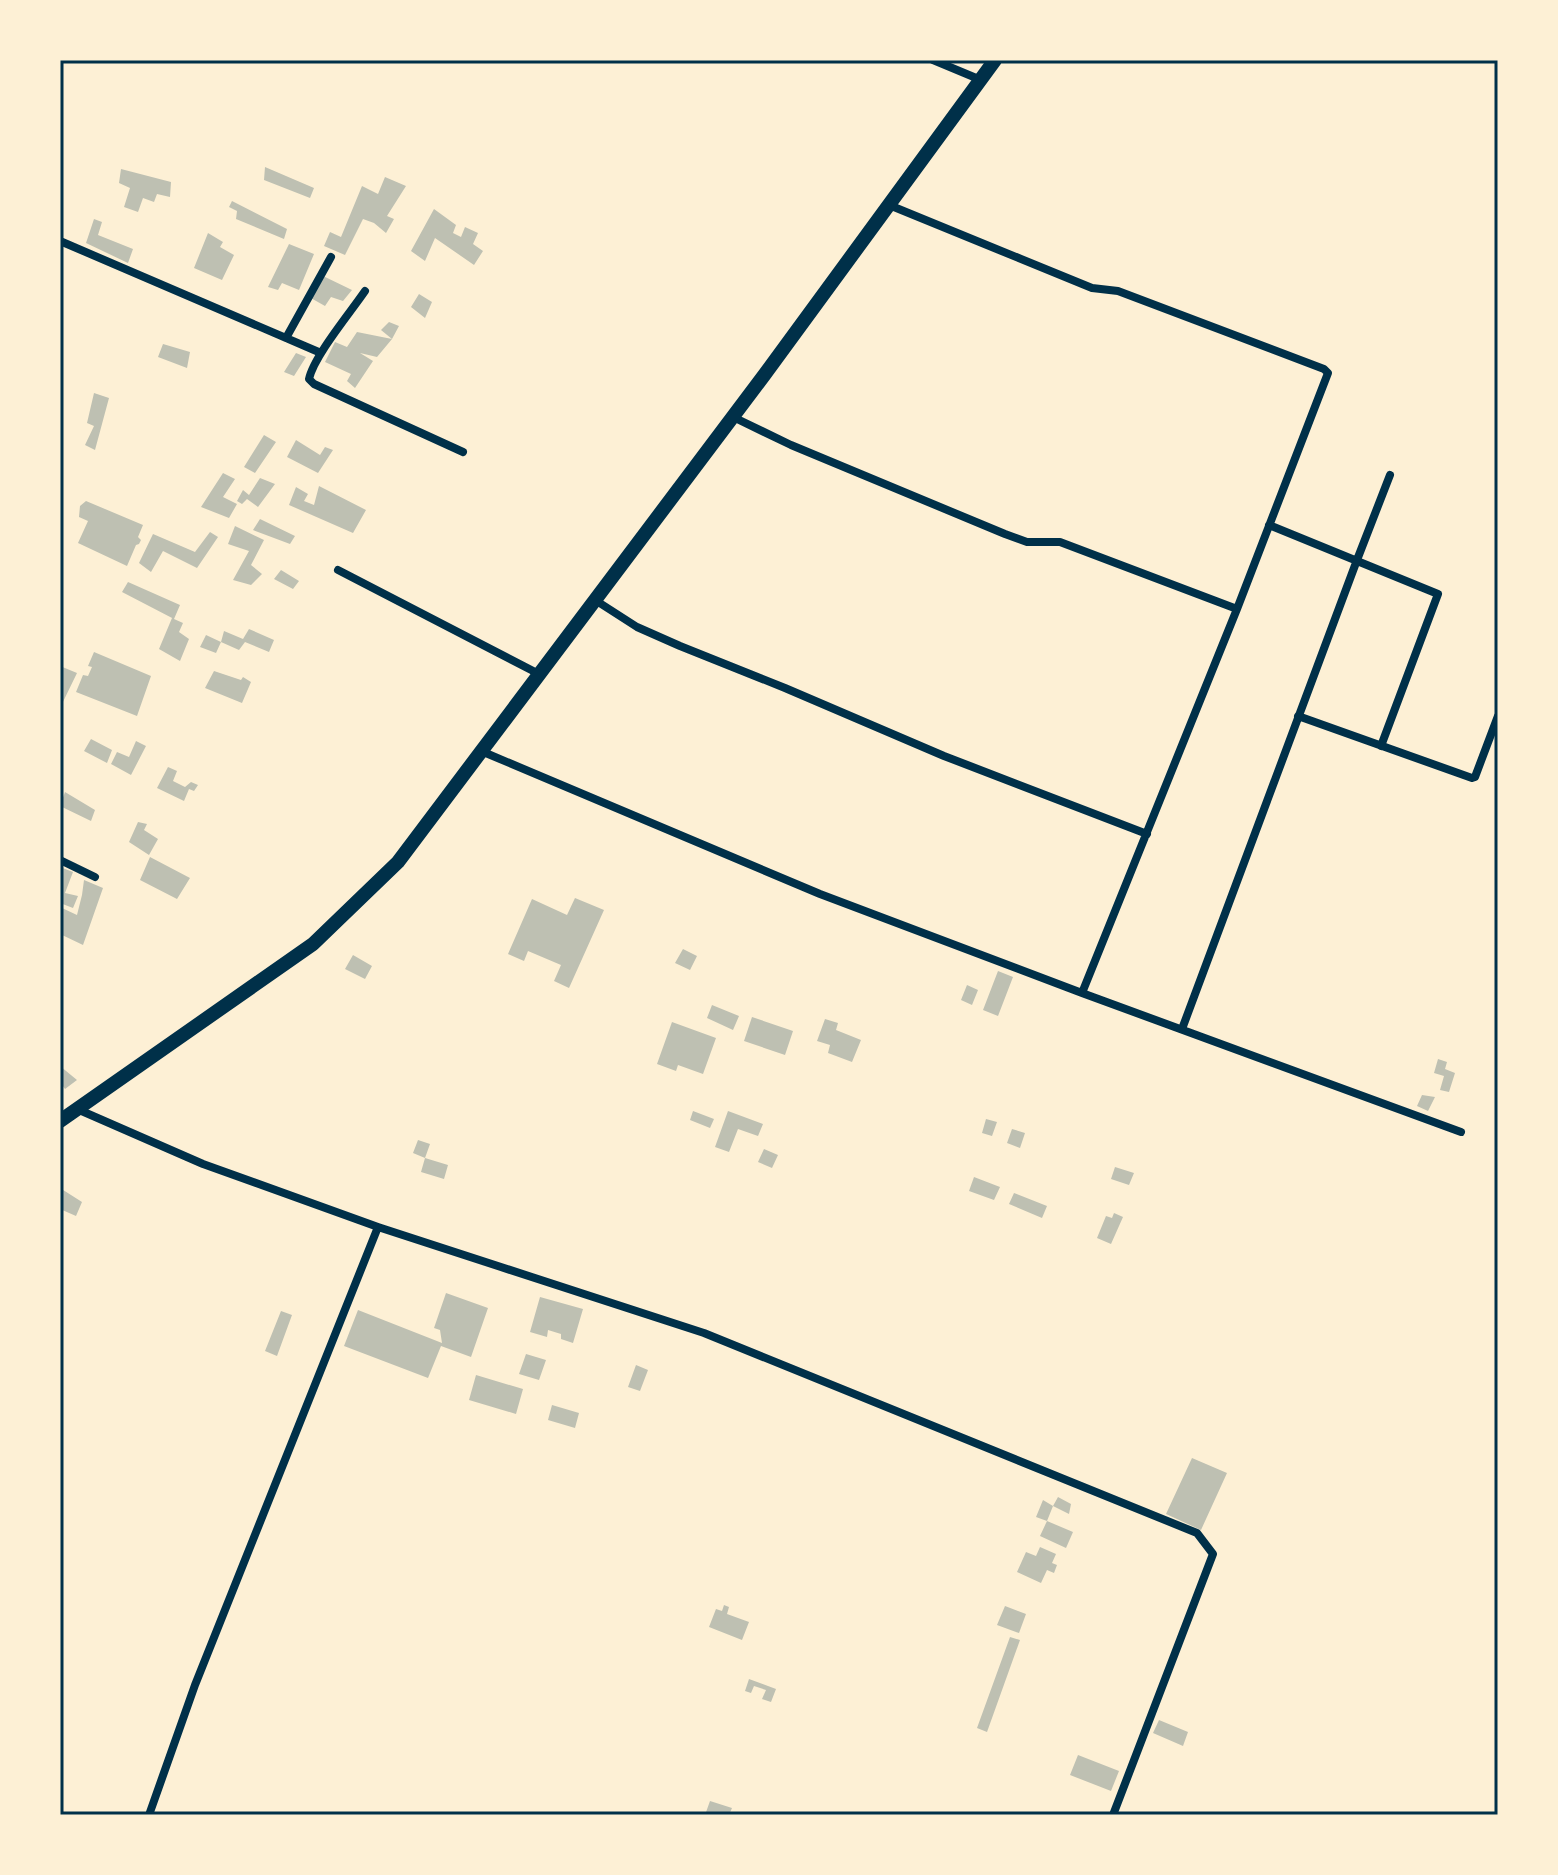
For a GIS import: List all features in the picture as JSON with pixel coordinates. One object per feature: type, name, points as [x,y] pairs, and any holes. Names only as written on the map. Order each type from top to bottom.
[{"type":"main road","points":[[60,1121],[313,944],[398,862],[733,417],[995,60]]},
{"type":"street","points":[[933,60],[981,80]]},
{"type":"street","points":[[889,205],[1092,288],[1118,291],[1328,373],[1237,609],[1082,993]]},
{"type":"street","points":[[60,241],[321,353]]},
{"type":"street","points":[[286,338],[331,257]]},
{"type":"street","points":[[365,291],[321,353],[309,379],[463,452]]},
{"type":"street","points":[[733,417],[791,445],[1005,534],[1027,542],[1060,542],[1237,609]]},
{"type":"street","points":[[1182,1029],[1390,475]]},
{"type":"street","points":[[1269,525],[1438,594],[1381,746]]},
{"type":"street","points":[[338,570],[539,674]]},
{"type":"street","points":[[595,600],[637,627],[680,646],[944,756],[1147,834]]},
{"type":"street","points":[[1298,716],[1472,778],[1498,716]]},
{"type":"street","points":[[481,751],[820,894],[1461,1132]]},
{"type":"street","points":[[60,860],[95,877]]},
{"type":"street","points":[[77,1109],[203,1164],[378,1227],[704,1333],[1197,1533],[1213,1554],[1113,1815]]},
{"type":"street","points":[[149,1815],[195,1685],[378,1227]]},
{"type":"building","points":[[265,167],[314,188],[310,198],[264,180]]},
{"type":"building","points":[[121,169],[171,182],[170,197],[157,194],[154,202],[143,198],[138,212],[124,207],[130,188],[119,183]]},
{"type":"building","points":[[385,177],[406,186],[387,216],[394,219],[386,233],[363,219],[345,255],[324,246],[330,232],[341,237],[362,186],[378,194]]},
{"type":"building","points":[[232,201],[287,229],[284,239],[236,219],[237,211],[229,207]]},
{"type":"building","points":[[434,209],[456,225],[453,233],[461,237],[465,227],[478,233],[473,244],[483,251],[474,265],[435,238],[425,261],[411,251]]},
{"type":"building","points":[[94,219],[102,222],[98,235],[133,249],[128,263],[86,243]]},
{"type":"building","points":[[208,233],[223,242],[220,247],[234,255],[222,280],[194,268]]},
{"type":"building","points":[[289,244],[314,254],[299,290],[282,283],[278,290],[268,287]]},
{"type":"building","points":[[321,275],[352,290],[343,301],[331,297],[325,306],[309,297]]},
{"type":"building","points":[[419,294],[432,302],[425,318],[411,307]]},
{"type":"building","points":[[389,322],[399,326],[392,339],[381,330]]},
{"type":"building","points":[[357,332],[392,339],[377,357],[360,353],[373,361],[355,388],[347,381],[351,374],[325,362],[335,342],[347,347]]},
{"type":"building","points":[[163,344],[190,352],[187,368],[158,357]]},
{"type":"building","points":[[296,353],[306,357],[294,376],[284,372]]},
{"type":"building","points":[[94,393],[109,398],[95,450],[85,445],[94,426],[87,423]]},
{"type":"building","points":[[264,435],[276,442],[255,473],[244,467]]},
{"type":"building","points":[[296,440],[320,455],[325,447],[333,450],[318,473],[287,457]]},
{"type":"building","points":[[223,473],[235,479],[223,497],[237,504],[229,518],[201,507]]},
{"type":"building","points":[[260,478],[275,484],[258,507],[247,499],[242,504],[237,501],[243,490],[249,495]]},
{"type":"building","points":[[319,486],[366,510],[353,533],[289,505],[296,487],[308,494],[304,501],[314,505]]},
{"type":"building","points":[[86,501],[143,525],[138,537],[141,540],[127,566],[78,543],[88,521],[79,517],[80,506]]},
{"type":"building","points":[[260,519],[295,536],[290,544],[253,530]]},
{"type":"building","points":[[235,526],[264,540],[251,565],[262,574],[251,585],[233,580],[249,551],[228,544]]},
{"type":"building","points":[[210,532],[218,537],[197,568],[163,551],[151,572],[139,563],[153,534],[195,552]]},
{"type":"building","points":[[281,570],[299,581],[293,589],[274,579]]},
{"type":"building","points":[[128,582],[180,605],[174,619],[122,592]]},
{"type":"building","points":[[172,618],[183,623],[179,632],[189,639],[180,661],[159,649]]},
{"type":"building","points":[[249,629],[274,640],[269,652],[245,642],[239,650],[221,642],[224,631],[243,639]]},
{"type":"building","points":[[206,635],[221,642],[216,653],[200,647]]},
{"type":"building","points":[[94,652],[151,676],[137,716],[76,692],[83,675],[88,676],[92,667],[88,666]]},
{"type":"building","points":[[60,666],[77,673],[60,708]]},
{"type":"building","points":[[214,671],[241,680],[243,677],[251,682],[242,703],[205,688]]},
{"type":"building","points":[[91,739],[112,750],[107,763],[84,751]]},
{"type":"building","points":[[136,741],[146,746],[131,775],[111,764],[117,752],[129,757]]},
{"type":"building","points":[[168,767],[177,771],[173,781],[185,787],[191,782],[198,785],[194,791],[189,789],[184,801],[157,788]]},
{"type":"building","points":[[65,792],[95,810],[91,821],[60,806]]},
{"type":"building","points":[[138,822],[147,824],[144,830],[158,839],[149,855],[129,842]]},
{"type":"building","points":[[150,857],[190,878],[177,899],[140,880]]},
{"type":"building","points":[[60,867],[73,872],[65,893],[78,896],[73,908],[60,903]]},
{"type":"building","points":[[84,880],[103,888],[83,945],[60,934],[60,914],[62,908],[77,915]]},
{"type":"building","points":[[575,898],[604,910],[569,988],[554,981],[561,965],[528,951],[524,961],[508,954],[532,899],[567,915]]},
{"type":"building","points":[[683,949],[697,956],[690,970],[675,963]]},
{"type":"building","points":[[353,955],[372,966],[365,979],[345,969]]},
{"type":"building","points":[[998,971],[1013,977],[998,1016],[983,1010]]},
{"type":"building","points":[[967,985],[978,990],[972,1005],[961,1000]]},
{"type":"building","points":[[712,1005],[739,1016],[733,1030],[707,1018]]},
{"type":"building","points":[[752,1017],[793,1031],[785,1055],[744,1041]]},
{"type":"building","points":[[825,1019],[838,1023],[836,1030],[861,1040],[852,1062],[828,1053],[830,1045],[817,1041]]},
{"type":"building","points":[[672,1022],[716,1038],[703,1074],[678,1065],[676,1071],[657,1064]]},
{"type":"building","points":[[1438,1059],[1447,1062],[1445,1069],[1455,1073],[1449,1092],[1440,1090],[1444,1076],[1434,1073]]},
{"type":"building","points":[[60,1066],[77,1080],[65,1089],[60,1082]]},
{"type":"building","points":[[1422,1095],[1435,1097],[1428,1111],[1417,1106]]},
{"type":"building","points":[[693,1111],[714,1119],[710,1128],[690,1120]]},
{"type":"building","points":[[728,1111],[763,1124],[758,1136],[738,1129],[729,1152],[715,1147]]},
{"type":"building","points":[[986,1119],[997,1122],[992,1136],[982,1133]]},
{"type":"building","points":[[1012,1129],[1025,1133],[1020,1148],[1007,1143]]},
{"type":"building","points":[[418,1140],[430,1144],[425,1158],[413,1153]]},
{"type":"building","points":[[764,1149],[778,1155],[772,1168],[758,1162]]},
{"type":"building","points":[[425,1158],[448,1165],[444,1179],[421,1172]]},
{"type":"building","points":[[1115,1167],[1134,1173],[1129,1185],[1111,1179]]},
{"type":"building","points":[[974,1177],[1000,1187],[994,1200],[969,1191]]},
{"type":"building","points":[[60,1188],[82,1202],[76,1216],[60,1209]]},
{"type":"building","points":[[1014,1193],[1047,1206],[1042,1218],[1009,1204]]},
{"type":"building","points":[[1114,1213],[1123,1217],[1111,1244],[1097,1238],[1106,1216],[1112,1218]]},
{"type":"building","points":[[446,1293],[488,1308],[471,1357],[441,1346],[428,1378],[344,1346],[358,1310],[442,1343],[440,1330],[434,1328]]},
{"type":"building","points":[[540,1297],[583,1309],[573,1343],[561,1339],[561,1334],[548,1330],[547,1337],[530,1332]]},
{"type":"building","points":[[281,1311],[292,1315],[277,1356],[265,1351]]},
{"type":"building","points":[[526,1354],[546,1360],[539,1380],[519,1374]]},
{"type":"building","points":[[636,1365],[648,1370],[640,1391],[628,1387]]},
{"type":"building","points":[[476,1375],[523,1389],[516,1414],[469,1400]]},
{"type":"building","points":[[552,1405],[579,1413],[575,1428],[548,1420]]},
{"type":"building","points":[[1192,1458],[1227,1473],[1201,1530],[1166,1514]]},
{"type":"building","points":[[1058,1497],[1071,1504],[1069,1514],[1053,1506]]},
{"type":"building","points":[[1043,1500],[1053,1506],[1047,1521],[1036,1517]]},
{"type":"building","points":[[1047,1521],[1073,1532],[1066,1548],[1040,1536]]},
{"type":"building","points":[[1040,1547],[1056,1554],[1052,1563],[1057,1565],[1054,1573],[1047,1570],[1041,1583],[1017,1572],[1026,1552],[1036,1556]]},
{"type":"building","points":[[724,1605],[729,1607],[727,1614],[749,1622],[742,1640],[709,1627],[716,1609],[722,1611]]},
{"type":"building","points":[[1005,1606],[1026,1614],[1019,1633],[997,1625]]},
{"type":"building","points":[[1010,1637],[1020,1640],[987,1732],[977,1728]]},
{"type":"building","points":[[749,1679],[776,1689],[771,1702],[762,1699],[766,1690],[754,1686],[751,1693],[745,1691]]},
{"type":"building","points":[[1159,1720],[1188,1732],[1183,1746],[1153,1733]]},
{"type":"building","points":[[1078,1755],[1119,1771],[1111,1791],[1070,1775]]},
{"type":"building","points":[[710,1801],[732,1808],[729,1815],[705,1815]]}]
